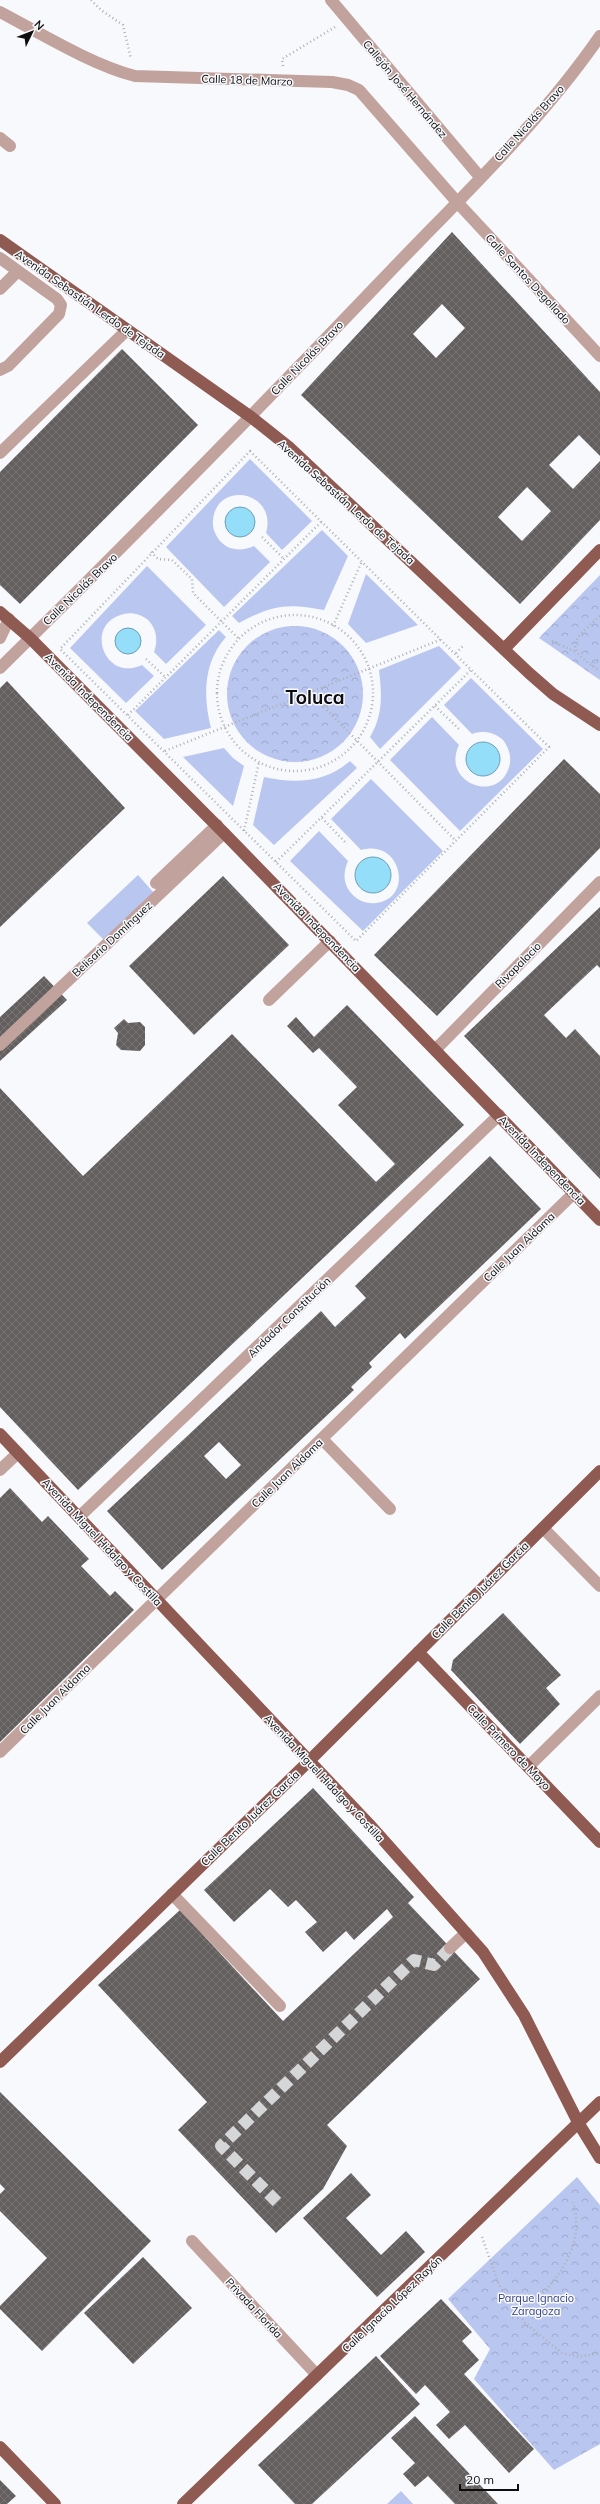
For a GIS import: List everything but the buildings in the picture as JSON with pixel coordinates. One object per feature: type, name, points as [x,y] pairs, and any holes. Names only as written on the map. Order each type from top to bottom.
[{"type":"main road","name":"Avenida Sebastián Lerdo de Tejada","points":[[0,240],[250,417],[324,478],[553,694],[600,725]]},
{"type":"main road","points":[[504,649],[600,550]]},
{"type":"main road","name":"Avenida Independencia","points":[[5,616],[30,638],[220,829],[436,1049],[600,1220]]},
{"type":"main road","name":"Avenida Miguel Hidalgo y Costilla","points":[[0,1434],[369,1824],[466,1933],[499,1975],[524,2015],[580,2124],[600,2158]]},
{"type":"main road","name":"Calle Benito Juárez Garcia","points":[[0,2062],[309,1761],[600,1471]]},
{"type":"main road","name":"Calle Primero de Mayo","points":[[418,1652],[600,1842]]},
{"type":"main road","name":"Calle Ignacio López Rayón","points":[[183,2504],[580,2124],[600,2102]]},
{"type":"main road","points":[[0,2447],[55,2504]]},
{"type":"street","name":"Callejón José Hernández","points":[[331,0],[480,177]]},
{"type":"street","name":"Calle 18 de Marzo","points":[[0,12],[62,45],[117,70],[135,76],[332,82],[348,85],[359,90],[457,202]]},
{"type":"street","name":"Calle Nicolás Bravo","points":[[0,668],[250,417],[457,202],[558,92],[600,36]]},
{"type":"street","points":[[0,138],[10,146]]},
{"type":"street","name":"Calle Santos Degollado","points":[[457,202],[600,356]]},
{"type":"street","points":[[0,258],[57,299],[61,310],[8,366],[0,370]]},
{"type":"street","points":[[0,290],[18,271]]},
{"type":"street","points":[[0,453],[127,330]]},
{"type":"street","points":[[0,638],[5,616]]},
{"type":"street","points":[[156,883],[220,829]]},
{"type":"street","name":"Belisario Domínguez","points":[[0,1045],[220,829]]},
{"type":"street","name":"Rivapalacio","points":[[436,1049],[600,882]]},
{"type":"street","points":[[269,1000],[330,941]]},
{"type":"street","name":"Andador Constitución","points":[[79,1517],[499,1115]]},
{"type":"street","name":"Calle Juan Aldama","points":[[0,1752],[574,1193]]},
{"type":"street","points":[[322,1439],[390,1509]]},
{"type":"street","points":[[0,1470],[18,1453]]},
{"type":"street","points":[[543,1528],[600,1586]]},
{"type":"street","points":[[528,1767],[600,1696]]},
{"type":"street","points":[[172,1894],[280,2006]]},
{"type":"street","points":[[450,1948],[466,1933]]},
{"type":"street","name":"Privada Florida","points":[[192,2241],[317,2375]]},
{"type":"path","points":[[92,0],[101,10],[123,25],[135,76]]},
{"type":"path","points":[[285,81],[282,59],[347,20]]},
{"type":"path","points":[[250,451],[442,639],[549,747],[356,941],[60,649],[151,552],[250,451]]},
{"type":"path","points":[[127,716],[321,522]]},
{"type":"path","points":[[262,537],[284,559]]},
{"type":"path","points":[[151,552],[158,559],[172,560],[192,579],[193,593],[222,620],[239,639]]},
{"type":"path","points":[[334,626],[362,561]]},
{"type":"path","points":[[306,616],[334,626],[355,644],[369,669],[372,684],[370,714],[357,741],[333,761],[304,771],[273,768],[258,762],[239,747],[225,727],[219,710],[218,679],[226,658],[239,639],[256,626],[277,618],[306,616]]},
{"type":"path","points":[[576,653],[576,638],[600,616]]},
{"type":"path","points":[[164,752],[442,639]]},
{"type":"path","points":[[552,641],[576,653],[600,671]]},
{"type":"path","points":[[456,653],[463,646]]},
{"type":"path","points":[[592,666],[600,657]]},
{"type":"path","points":[[146,659],[165,678]]},
{"type":"path","points":[[276,862],[472,669]]},
{"type":"path","points":[[310,693],[456,841]]},
{"type":"path","points":[[435,706],[460,730]]},
{"type":"path","points":[[244,831],[258,762]]},
{"type":"path","points":[[322,818],[347,844]]},
{"type":"path","points":[[519,2314],[539,2299],[561,2272],[570,2254],[577,2216],[573,2202]]},
{"type":"path","points":[[477,2222],[499,2285],[524,2322],[562,2354],[578,2357],[600,2353]]},
{"type":"green space","points":[[250,459],[312,521],[282,550],[266,533],[267,519],[263,508],[256,500],[246,496],[235,495],[225,499],[217,507],[213,520],[214,530],[218,538],[226,546],[233,549],[246,549],[254,546],[270,562],[224,607],[166,547]]},
{"type":"green space","points":[[322,530],[348,556],[324,610],[289,606],[280,607],[261,612],[239,623],[232,616]]},
{"type":"green space","points":[[147,566],[206,625],[166,664],[154,652],[156,635],[153,627],[146,618],[130,613],[111,620],[104,628],[102,639],[103,650],[109,659],[117,666],[129,668],[142,665],[154,676],[126,703],[70,648]]},
{"type":"green space","points":[[366,574],[418,625],[366,643],[348,624]]},
{"type":"green space","points":[[600,575],[600,680],[539,638]]},
{"type":"green space","points":[[288,626],[302,626],[321,631],[333,637],[348,651],[358,668],[362,681],[362,707],[358,720],[352,732],[338,747],[333,751],[315,759],[302,762],[288,762],[269,757],[257,751],[242,737],[238,732],[230,714],[227,701],[227,687],[232,668],[238,656],[252,641],[257,637],[275,629]]},
{"type":"green space","points":[[219,630],[226,637],[218,647],[209,669],[206,692],[208,716],[211,728],[164,739],[135,711]]},
{"type":"green space","points":[[439,646],[461,668],[380,749],[370,737],[379,713],[381,688],[379,670]]},
{"type":"green space","points":[[471,678],[543,749],[460,831],[390,760],[432,717],[459,745],[455,759],[458,770],[465,779],[474,785],[485,786],[496,784],[505,776],[510,763],[510,757],[509,751],[503,740],[488,732],[472,734],[444,705]]},
{"type":"green space","points":[[224,748],[233,758],[244,766],[233,806],[183,757]]},
{"type":"green space","points":[[350,761],[357,768],[274,845],[253,825],[264,777],[287,781],[320,778],[330,774]]},
{"type":"green space","points":[[371,779],[443,851],[363,931],[290,861],[319,831],[348,861],[345,869],[345,882],[346,886],[354,896],[359,900],[369,903],[376,903],[388,899],[395,891],[399,881],[398,870],[394,860],[386,853],[375,849],[361,850],[331,819]]},
{"type":"green space","points":[[138,875],[154,893],[104,940],[87,923]]},
{"type":"green space","name":"Parque Ignacio Zaragoza","points":[[577,2177],[600,2205],[600,2444],[554,2470],[474,2379],[490,2349],[448,2299]]},
{"type":"green space","points":[[401,2491],[413,2504],[387,2504]]},
{"type":"shaded area","points":[[240,507],[251,511],[255,522],[251,533],[240,537],[229,533],[225,522],[229,511]]},
{"type":"shaded area","points":[[128,628],[137,632],[141,641],[137,650],[128,654],[119,650],[115,641],[119,632]]},
{"type":"shaded area","points":[[486,742],[495,747],[499,752],[499,766],[495,771],[490,775],[480,776],[476,775],[467,766],[466,756],[467,752],[476,743]]},
{"type":"shaded area","points":[[377,857],[386,862],[390,868],[390,882],[386,888],[377,893],[369,893],[360,888],[356,882],[355,871],[360,862],[366,858]]},
{"type":"tunnel","points":[[277,2202],[221,2146],[414,1960],[434,1965],[450,1948]]},
{"type":"district","name":"Toluca","points":[[315,697]]}]
